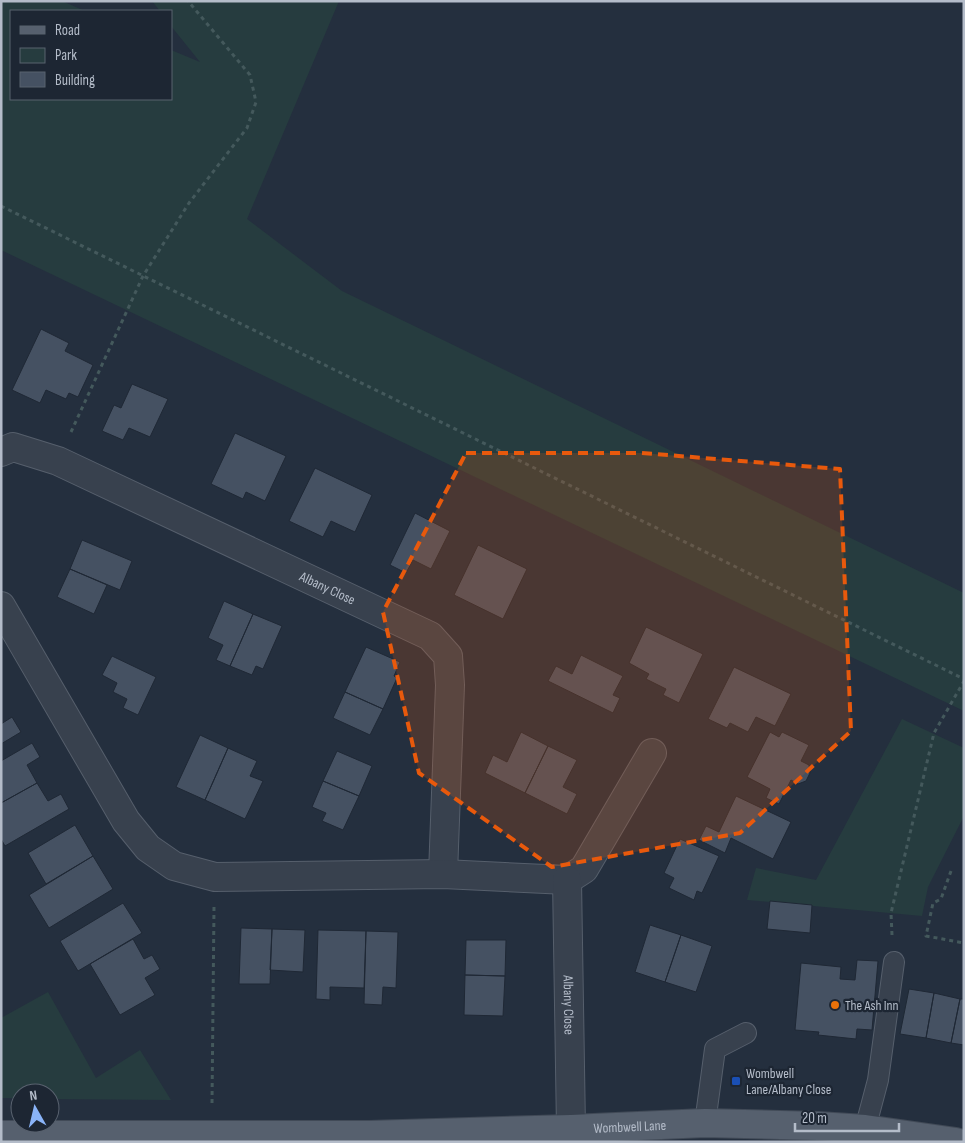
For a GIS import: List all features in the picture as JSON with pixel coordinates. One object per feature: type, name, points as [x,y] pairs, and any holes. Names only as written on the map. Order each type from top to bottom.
[{"type":"main road","name":"Wombwell Lane","points":[[1,1135],[369,1134],[571,1129],[705,1123],[864,1129],[956,1142]]},
{"type":"street","name":"Albany Close","points":[[1,452],[13,447],[58,461],[430,636],[448,656],[450,685],[443,874]]},
{"type":"street","points":[[1,606],[126,821],[148,848],[174,866],[215,876],[443,874],[567,880],[584,869],[652,753]]},
{"type":"street","name":"Albany Close","points":[[567,880],[571,1129]]},
{"type":"lane","points":[[864,1129],[878,1080],[894,962]]},
{"type":"lane","points":[[705,1123],[715,1049],[746,1033]]},
{"type":"path","points":[[58,461],[143,276],[189,203],[247,128],[256,102],[250,75],[188,1]]},
{"type":"path","points":[[1,206],[964,680],[934,733],[891,914],[894,962]]},
{"type":"path","points":[[952,871],[941,900],[933,903],[926,936],[964,943]]},
{"type":"path","points":[[212,1134],[215,876]]},
{"type":"highlighted area","points":[[466,453],[642,453],[840,469],[851,731],[740,833],[552,867],[419,773],[383,612]]},
{"type":"green space","points":[[1,1],[62,1],[83,10],[10,10],[10,100],[172,100],[172,50],[200,62],[172,27],[172,10],[159,10],[152,1],[339,1],[247,219],[342,291],[964,593],[964,711],[1,250]]},
{"type":"green space","points":[[902,719],[964,748],[964,816],[928,887],[922,916],[747,900],[756,868],[816,880]]},
{"type":"green space","points":[[48,992],[96,1078],[140,1050],[171,1100],[60,1099],[60,1083],[10,1083],[10,1098],[1,1098],[1,1018]]},
{"type":"building","points":[[41,329],[69,343],[65,351],[93,365],[78,397],[69,393],[66,399],[46,390],[40,403],[12,390]]},
{"type":"building","points":[[132,384],[168,399],[150,437],[129,428],[123,440],[102,431],[114,405],[121,408]]},
{"type":"building","points":[[235,433],[286,456],[265,501],[246,492],[243,499],[211,484]]},
{"type":"building","points":[[315,468],[372,495],[355,532],[331,521],[323,537],[289,521]]},
{"type":"building","points":[[415,513],[450,531],[431,569],[413,560],[406,573],[390,565]]},
{"type":"building","points":[[82,540],[132,561],[120,590],[70,569]]},
{"type":"building","points":[[478,545],[527,569],[503,619],[454,595]]},
{"type":"building","points":[[70,569],[107,585],[94,614],[57,597]]},
{"type":"building","points":[[224,601],[253,614],[230,666],[216,660],[223,645],[208,638]]},
{"type":"building","points":[[253,614],[282,626],[263,669],[256,666],[252,675],[230,666]]},
{"type":"building","points":[[646,627],[703,654],[679,703],[663,695],[666,689],[646,679],[649,674],[629,663]]},
{"type":"building","points":[[366,647],[400,662],[394,676],[397,678],[383,709],[345,692]]},
{"type":"building","points":[[581,655],[623,676],[613,695],[620,698],[613,713],[548,681],[556,666],[572,674]]},
{"type":"building","points":[[112,656],[156,677],[138,715],[123,708],[127,699],[113,692],[117,683],[102,675]]},
{"type":"building","points":[[734,667],[791,694],[775,726],[756,717],[748,732],[730,723],[727,728],[708,719]]},
{"type":"building","points":[[345,692],[383,709],[370,735],[333,718]]},
{"type":"building","points":[[12,717],[21,732],[1,744],[1,724]]},
{"type":"building","points":[[521,732],[548,746],[525,793],[485,773],[493,755],[507,762]]},
{"type":"building","points":[[770,732],[779,737],[782,732],[809,745],[801,761],[809,765],[810,773],[806,781],[798,784],[791,780],[779,804],[766,798],[770,789],[747,777]]},
{"type":"building","points":[[200,735],[228,748],[205,800],[176,787]]},
{"type":"building","points":[[32,743],[40,757],[27,765],[37,783],[1,803],[1,761]]},
{"type":"building","points":[[548,746],[577,760],[563,787],[577,794],[567,814],[525,793]]},
{"type":"building","points":[[228,748],[257,761],[250,776],[263,781],[245,819],[205,800]]},
{"type":"building","points":[[337,751],[372,766],[359,796],[323,781]]},
{"type":"building","points":[[323,781],[359,796],[343,830],[322,821],[326,813],[312,807]]},
{"type":"building","points":[[37,783],[48,801],[61,794],[69,809],[5,846],[1,839],[1,803]]},
{"type":"building","points":[[736,796],[791,822],[773,859],[731,838],[725,853],[699,840],[706,826],[719,832]]},
{"type":"building","points":[[75,825],[93,856],[46,884],[28,853]]},
{"type":"building","points":[[680,839],[719,856],[702,893],[697,891],[694,900],[669,888],[674,878],[664,873]]},
{"type":"building","points":[[93,856],[113,889],[49,928],[29,895]]},
{"type":"building","points":[[770,901],[812,905],[810,933],[767,929]]},
{"type":"building","points":[[123,903],[142,933],[78,971],[60,941]]},
{"type":"building","points":[[650,925],[681,935],[665,982],[635,972]]},
{"type":"building","points":[[241,928],[272,929],[270,984],[239,984]]},
{"type":"building","points":[[272,929],[305,930],[303,972],[270,970]]},
{"type":"building","points":[[318,930],[366,931],[364,988],[330,987],[330,1000],[316,999]]},
{"type":"building","points":[[366,931],[398,932],[396,988],[383,987],[382,1005],[364,1004]]},
{"type":"building","points":[[681,935],[712,946],[696,992],[665,982]]},
{"type":"building","points":[[133,939],[144,959],[152,955],[160,969],[145,978],[155,995],[120,1015],[90,964]]},
{"type":"building","points":[[466,940],[506,940],[505,976],[465,975]]},
{"type":"building","name":"The Ash Inn","points":[[857,960],[878,961],[872,1030],[857,1029],[856,1039],[818,1035],[819,1032],[795,1030],[801,963],[841,967],[840,979],[855,980]]},
{"type":"building","points":[[465,975],[505,976],[503,1016],[464,1015]]},
{"type":"building","points":[[909,989],[934,993],[926,1038],[900,1034]]},
{"type":"building","points":[[934,993],[960,999],[951,1043],[926,1038]]},
{"type":"building","points":[[960,999],[964,999],[964,1045],[951,1043]]},
{"type":"place","name":"The Ash Inn","points":[[835,1005]]},
{"type":"place","name":"Wombwell Lane/Albany Close","points":[[736,1081]]}]
